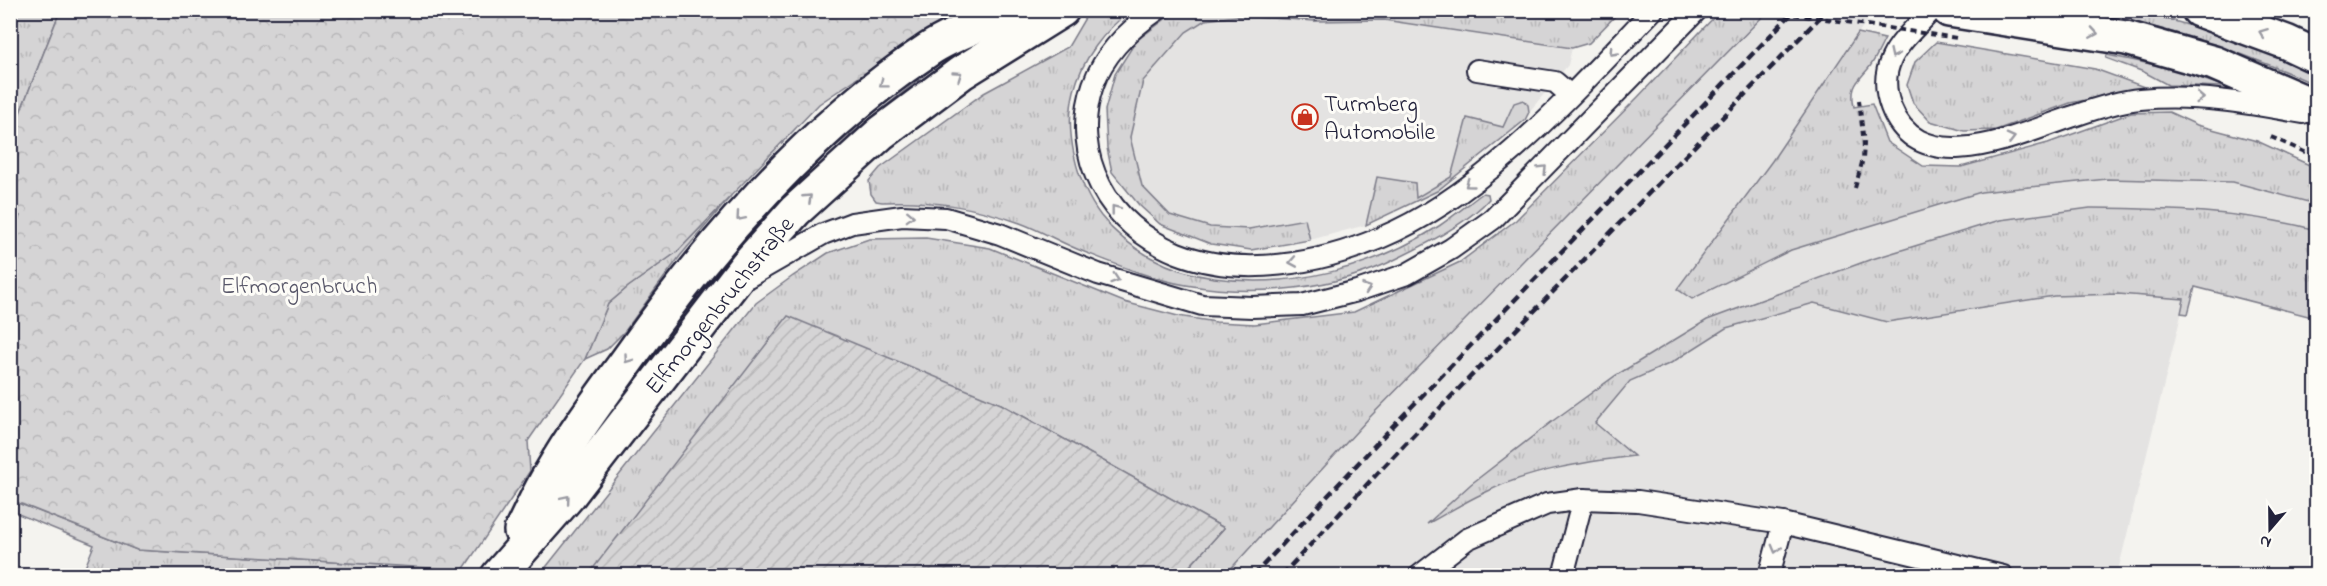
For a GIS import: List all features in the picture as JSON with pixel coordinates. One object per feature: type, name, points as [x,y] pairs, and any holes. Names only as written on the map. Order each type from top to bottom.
[{"type":"main road","name":"Elfmorgenbruchstraße","points":[[499,575],[552,470],[603,395],[702,260],[750,206],[800,155],[868,95],[929,49],[1010,10]]},
{"type":"main road","name":"Elfmorgenbruchstraße","points":[[499,575],[570,494],[727,289],[795,211],[881,133],[961,73],[1062,10]]},
{"type":"main road","points":[[2199,10],[2286,42],[2316,56]]},
{"type":"main road","points":[[1960,21],[2126,38],[2214,63],[2316,107]]},
{"type":"lane","points":[[929,49],[972,10]]},
{"type":"lane","points":[[1157,10],[1134,26],[1105,62],[1093,84],[1087,115],[1088,146],[1095,177],[1112,206],[1128,225],[1161,246],[1206,262],[1245,265],[1286,264],[1336,253],[1381,238],[1425,214],[1472,183],[1541,125],[1653,10]]},
{"type":"lane","points":[[727,289],[823,234],[852,223],[902,216],[946,218],[1000,234],[1098,274],[1202,305],[1252,307],[1302,305],[1357,291],[1407,274],[1451,249],[1493,219],[1697,10]]},
{"type":"lane","points":[[1932,10],[1897,47],[1886,73],[1887,97],[1893,113],[1903,129],[1931,146],[1962,149],[2019,136],[2075,115],[2136,100],[2174,96],[2238,101],[2316,115]]},
{"type":"lane","points":[[1477,70],[1555,82],[1570,95]]},
{"type":"lane","points":[[1563,576],[1582,498]]},
{"type":"lane","points":[[1419,576],[1467,539],[1547,504],[1582,498],[1638,501],[1783,523],[1964,571],[2003,576]]},
{"type":"lane","points":[[1769,576],[1783,523]]},
{"type":"path","points":[[1314,10],[1316,21]]},
{"type":"path","points":[[1763,10],[1960,21]]},
{"type":"path","points":[[1855,188],[1863,159],[1864,144],[1859,107]]},
{"type":"shaded area","points":[[1768,11],[1875,11],[1772,161],[1677,289],[1692,299],[1791,250],[1981,192],[2107,179],[2233,182],[2316,204],[2316,230],[2252,216],[2167,209],[1869,260],[1707,320],[1615,376],[1554,420],[1471,484],[1429,522],[1485,492],[1522,478],[1592,460],[1633,456],[1595,423],[1630,381],[1671,363],[1726,328],[1814,303],[1887,322],[2054,296],[2118,294],[2185,299],[2117,575],[1225,576],[1369,418]]},
{"type":"shaded area","points":[[1238,16],[1316,21],[1384,20],[1572,48],[1568,65],[1529,112],[1528,105],[1514,103],[1503,127],[1457,161],[1451,177],[1415,199],[1377,177],[1366,225],[1310,240],[1305,219],[1249,229],[1210,227],[1170,215],[1142,186],[1130,137],[1143,81],[1186,32],[1206,20]]},
{"type":"green space","name":"Elfmorgenbruch","points":[[60,10],[951,11],[940,22],[819,104],[677,252],[608,304],[585,359],[528,441],[530,471],[463,570],[137,550],[11,500],[10,240],[20,216],[11,212],[11,136]]},
{"type":"green space","points":[[1131,10],[1104,36],[1083,68],[1074,91],[1070,123],[1074,156],[1092,203],[1112,228],[1151,258],[1198,275],[1243,281],[1302,277],[1331,272],[1360,264],[1414,241],[1439,226],[1483,193],[1488,194],[1489,199],[1470,216],[1446,232],[1374,269],[1322,284],[1267,290],[1212,289],[1146,275],[1074,248],[1020,223],[985,212],[935,203],[876,201],[871,194],[869,181],[880,168],[984,93],[1068,47],[1089,11]]},
{"type":"green space","points":[[2123,10],[2200,29],[2249,46],[2316,76],[2316,85],[2200,40],[2079,11]]},
{"type":"green space","points":[[10,11],[60,11],[11,136],[10,136]]},
{"type":"green space","points":[[1020,11],[1041,11],[671,337],[672,332],[708,284],[748,236],[831,150],[943,60]]},
{"type":"green space","points":[[1189,11],[1620,11],[1589,43],[1572,48],[1384,20],[1316,21],[1238,16],[1205,20],[1186,32],[1143,81],[1130,137],[1142,186],[1170,215],[1210,227],[1249,229],[1305,219],[1310,240],[1251,250],[1211,244],[1160,224],[1139,205],[1112,172],[1107,148],[1105,110],[1115,74],[1136,41],[1168,17]]},
{"type":"green space","points":[[1720,11],[1768,11],[1369,418],[1225,575],[1182,575],[1224,528],[1001,404],[588,575],[539,576],[756,303],[828,253],[869,239],[926,238],[990,248],[1124,302],[1178,316],[1216,322],[1255,324],[1354,312],[1460,262],[1516,220]]},
{"type":"green space","points":[[1858,33],[1885,39],[1873,62],[1855,86],[1854,107],[1872,104],[1887,142],[1923,166],[1961,167],[2048,143],[2131,113],[2169,112],[2197,125],[2257,141],[2316,168],[2316,204],[2233,182],[2107,179],[1981,192],[1791,250],[1692,299],[1677,289],[1772,161]]},
{"type":"green space","points":[[1936,42],[2095,69],[2147,88],[2070,103],[1996,130],[1964,131],[1930,121],[1913,103],[1907,85],[1915,62]]},
{"type":"green space","points":[[2107,55],[2170,68],[2221,87],[2168,85],[2144,72],[2106,58]]},
{"type":"green space","points":[[1523,100],[1528,105],[1529,112],[1525,120],[1437,191],[1366,225],[1377,177],[1415,183],[1416,198],[1451,177],[1467,118],[1503,127],[1514,103]]},
{"type":"green space","points":[[731,196],[680,256],[625,331],[607,349],[585,359],[608,304],[677,252]]},
{"type":"green space","points":[[2090,208],[2176,210],[2232,215],[2261,218],[2316,230],[2316,318],[2195,287],[2188,314],[2181,313],[2184,299],[2118,294],[2054,296],[1887,322],[1814,303],[1726,328],[1671,363],[1630,381],[1595,423],[1634,456],[1577,464],[1520,478],[1477,497],[1427,524],[1471,484],[1554,420],[1615,376],[1707,320],[1869,260],[2000,220]]},
{"type":"green space","points":[[788,316],[1001,404],[1224,528],[1182,575],[588,575]]},
{"type":"green space","points":[[10,500],[137,550],[463,570],[460,576],[82,575],[94,545],[11,511]]},
{"type":"railway","points":[[1253,576],[1391,428],[1795,10]]},
{"type":"railway","points":[[1281,576],[1405,444],[1827,10]]},
{"type":"place","name":"Turmberg Automobile","points":[[1305,117]]}]
